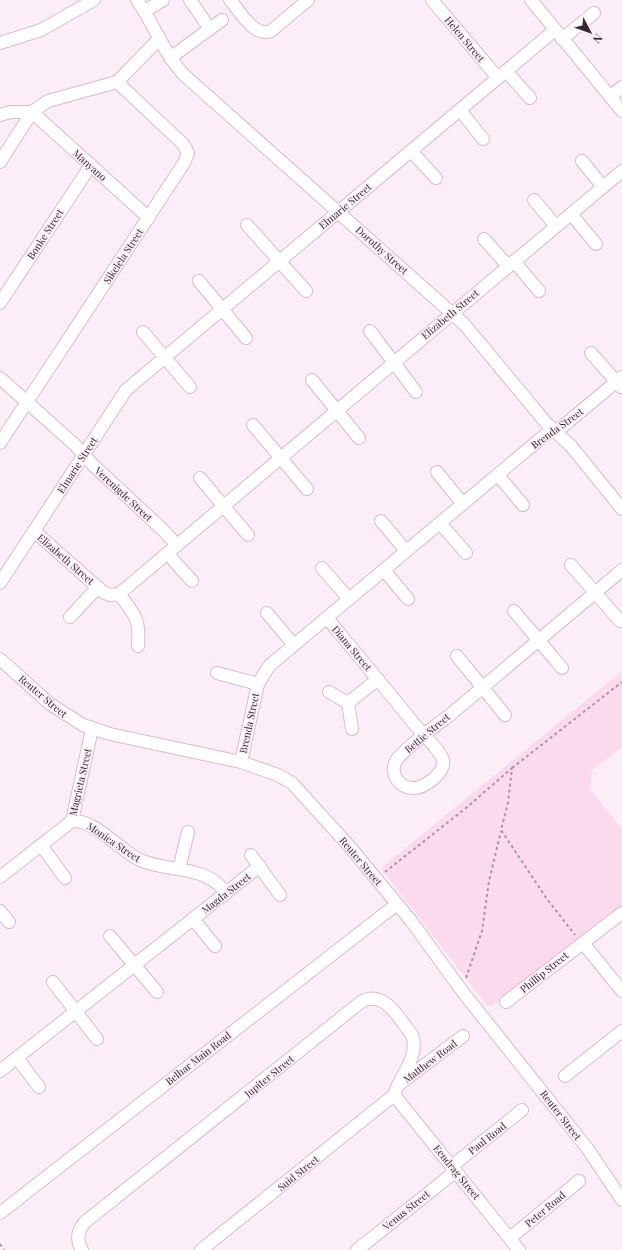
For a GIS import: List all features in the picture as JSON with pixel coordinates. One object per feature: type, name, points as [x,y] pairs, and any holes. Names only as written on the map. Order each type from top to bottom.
[{"type":"street","points":[[0,43],[37,32],[94,0]]},
{"type":"street","name":"Dorothy Street","points":[[137,0],[145,11],[170,58],[183,74],[464,324],[547,424],[571,446],[622,509]]},
{"type":"street","points":[[145,11],[163,0]]},
{"type":"street","points":[[190,0],[210,29]]},
{"type":"street","points":[[230,0],[255,29],[264,33],[271,31],[308,0]]},
{"type":"street","name":"Helen Street","points":[[432,0],[502,74]]},
{"type":"street","points":[[530,0],[622,111]]},
{"type":"street","name":"Elmarie Street","points":[[0,583],[122,395],[165,357],[502,74],[559,34],[594,13]]},
{"type":"street","points":[[170,58],[222,20]]},
{"type":"street","points":[[0,162],[32,112],[48,101],[117,82],[159,39]]},
{"type":"street","points":[[502,74],[530,98]]},
{"type":"street","name":"Sikelela Street","points":[[0,443],[186,160],[187,150],[117,82]]},
{"type":"street","points":[[610,97],[622,87]]},
{"type":"street","points":[[460,110],[483,139]]},
{"type":"street","points":[[0,114],[10,112],[32,112]]},
{"type":"street","name":"Manyano","points":[[32,112],[149,218]]},
{"type":"street","points":[[411,151],[436,178]]},
{"type":"street","points":[[582,161],[603,187]]},
{"type":"street","name":"Bonke Street","points":[[0,303],[90,165]]},
{"type":"street","name":"Elizabeth Street","points":[[34,531],[106,594],[119,594],[280,457],[622,171]]},
{"type":"street","points":[[534,200],[556,226]]},
{"type":"street","points":[[570,214],[596,244]]},
{"type":"street","points":[[247,225],[306,291]]},
{"type":"street","points":[[484,239],[539,291]]},
{"type":"street","points":[[199,281],[246,338]]},
{"type":"street","points":[[370,331],[416,392]]},
{"type":"street","points":[[143,332],[190,387]]},
{"type":"street","name":"Brenda Street","points":[[241,762],[258,684],[261,676],[269,666],[545,435],[562,427],[620,382],[590,353]]},
{"type":"street","name":"Verenigde Street","points":[[0,378],[74,444],[177,545]]},
{"type":"street","points":[[312,380],[359,438]]},
{"type":"street","points":[[254,425],[307,489]]},
{"type":"street","points":[[438,472],[463,504]]},
{"type":"street","points":[[498,475],[523,505]]},
{"type":"street","points":[[200,478],[248,535]]},
{"type":"street","points":[[381,521],[406,551]]},
{"type":"street","points":[[440,523],[466,553]]},
{"type":"street","points":[[167,553],[192,581]]},
{"type":"street","points":[[571,565],[620,621]]},
{"type":"street","points":[[322,568],[349,599]]},
{"type":"street","points":[[384,570],[408,599]]},
{"type":"street","name":"Bettie Street","points":[[424,735],[442,758],[443,767],[440,772],[422,787],[404,787],[394,776],[394,764],[401,755],[424,735],[622,570]]},
{"type":"street","name":"Elizabeth Street","points":[[70,616],[98,588]]},
{"type":"street","points":[[119,594],[137,617],[139,629],[138,646]]},
{"type":"street","points":[[514,611],[562,668]]},
{"type":"street","points":[[267,613],[294,645]]},
{"type":"street","name":"Diana Street","points":[[327,618],[424,735]]},
{"type":"street","points":[[458,656],[482,687],[506,714]]},
{"type":"street","name":"Reuter Street","points":[[0,659],[60,712],[92,729],[241,762],[278,775],[292,783],[350,847],[397,904],[462,991],[587,1148],[622,1200]]},
{"type":"street","name":"Brenda Street","points":[[217,673],[258,684]]},
{"type":"street","name":"Diana Street","points":[[348,703],[378,679]]},
{"type":"street","points":[[329,692],[348,703],[352,729]]},
{"type":"street","name":"Magrieta Street","points":[[0,877],[72,821],[92,729]]},
{"type":"street","name":"Monica Street","points":[[72,821],[87,823],[133,856],[144,862],[200,873],[214,880],[226,893]]},
{"type":"street","points":[[179,869],[188,832]]},
{"type":"street","points":[[41,845],[65,878]]},
{"type":"street","name":"Magda Street","points":[[251,855],[280,895]]},
{"type":"street","name":"Magda Street","points":[[0,1071],[260,866]]},
{"type":"street","name":"Belhar Main Road","points":[[0,1213],[397,904]]},
{"type":"street","points":[[0,911],[9,922]]},
{"type":"street","name":"Phillip Street","points":[[506,1002],[571,950],[583,943],[622,912]]},
{"type":"street","name":"Magda Street","points":[[193,919],[215,946]]},
{"type":"street","points":[[110,936],[157,992]]},
{"type":"street","points":[[583,943],[622,991]]},
{"type":"street","points":[[53,982],[97,1039]]},
{"type":"street","name":"Jupiter Street","points":[[82,1250],[78,1236],[79,1231],[85,1222],[361,1002],[369,999],[378,999],[386,1003],[412,1035],[414,1042],[412,1056],[395,1090]]},
{"type":"street","points":[[565,1076],[622,1031]]},
{"type":"street","name":"Matthew Road","points":[[395,1090],[463,1036]]},
{"type":"street","points":[[17,1058],[39,1086]]},
{"type":"street","name":"Eendrag Street","points":[[395,1090],[515,1246]]},
{"type":"street","name":"Suid Street","points":[[201,1250],[395,1090]]},
{"type":"street","name":"Paul Road","points":[[454,1168],[522,1110]]},
{"type":"street","name":"Venus Street","points":[[357,1250],[454,1168]]},
{"type":"street","name":"Peter Road","points":[[515,1246],[579,1180]]},
{"type":"path","points":[[377,880],[512,768],[622,682]]},
{"type":"path","points":[[462,991],[482,931],[489,881],[508,803],[512,768]]},
{"type":"path","points":[[501,830],[547,899],[583,943]]},
{"type":"path","points":[[0,1244],[4,1250]]},
{"type":"shaded area","points":[[622,671],[622,747],[592,770],[590,789],[622,829],[622,909],[592,933],[582,936],[492,1006],[487,1006],[381,868]]}]
